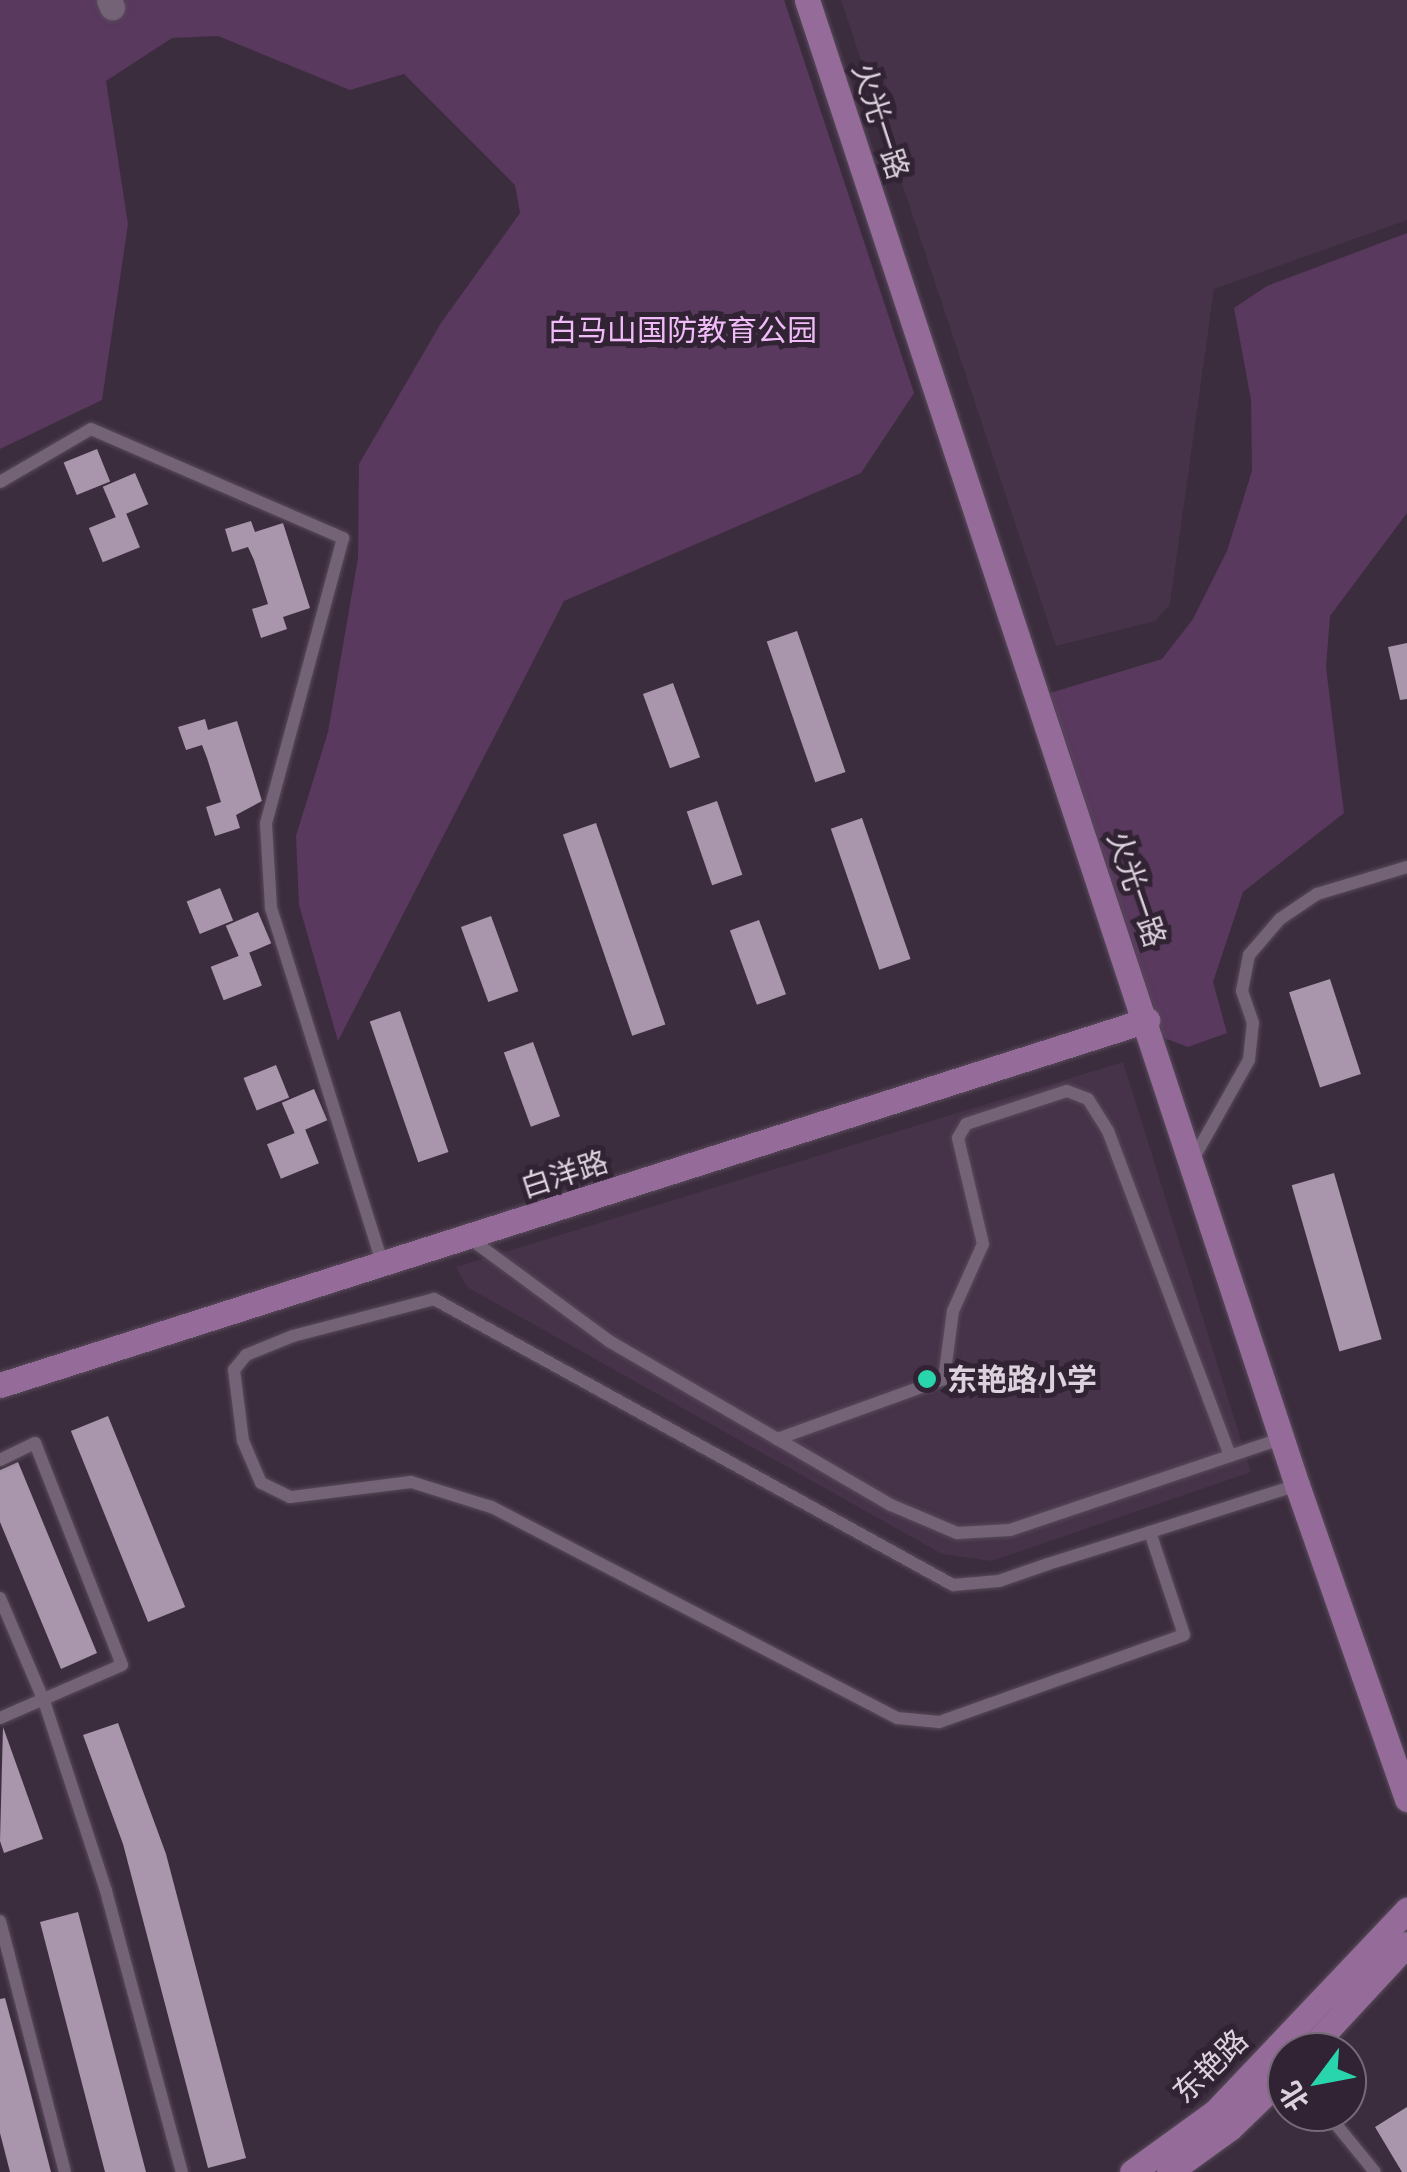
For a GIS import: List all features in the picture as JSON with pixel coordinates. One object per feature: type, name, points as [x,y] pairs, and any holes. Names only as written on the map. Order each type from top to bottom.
[{"type":"street","name":"火光一路","points":[[808,0],[1147,1020],[1296,1486],[1407,1799]]},
{"type":"street","name":"白洋路","points":[[0,1385],[1147,1020]]},
{"type":"street","name":"东艳路","points":[[1132,2172],[1215,2112],[1407,1910]]},
{"type":"street","points":[[1326,2032],[1407,1944]]},
{"type":"street","name":"东艳路","points":[[1169,2172],[1230,2128],[1267,2092]]},
{"type":"lane","points":[[0,482],[42,452],[91,429],[343,538],[266,824],[271,908],[382,1263]]},
{"type":"lane","points":[[1192,1161],[1249,1060],[1253,1023],[1242,991],[1250,955],[1280,920],[1316,894],[1407,867]]},
{"type":"lane","points":[[777,1439],[944,1379],[953,1311],[983,1244],[958,1138],[966,1124],[1067,1091],[1088,1099],[1108,1131],[1230,1456]]},
{"type":"lane","points":[[469,1238],[609,1340],[890,1505],[957,1533],[1010,1530],[1281,1438]]},
{"type":"lane","points":[[1150,1532],[1184,1634],[939,1722],[897,1718],[491,1507],[411,1482],[290,1497],[261,1483],[243,1440],[234,1370],[246,1354],[293,1336],[434,1299],[954,1585],[999,1582],[1150,1532],[1296,1486]]},
{"type":"lane","points":[[0,1460],[35,1443],[122,1664],[0,1718]]},
{"type":"lane","points":[[0,1598],[44,1701],[106,1892],[182,2172]]},
{"type":"lane","points":[[0,1921],[65,2172]]},
{"type":"lane","points":[[1342,2132],[1375,2172]]},
{"type":"shaded area","points":[[841,0],[1407,0],[1407,220],[1214,289],[1170,604],[1155,621],[1056,646]]},
{"type":"shaded area","name":"东艳路小学","points":[[1123,1062],[1251,1472],[992,1561],[942,1554],[467,1287],[456,1267]]},
{"type":"green space","name":"白马山国防教育公园","points":[[0,0],[784,0],[914,393],[861,473],[564,601],[338,1041],[299,905],[296,836],[328,732],[358,558],[359,464],[441,323],[520,213],[515,185],[404,74],[350,90],[218,36],[172,38],[106,81],[128,224],[102,400],[0,449]]},
{"type":"green space","points":[[1407,233],[1407,513],[1330,616],[1326,667],[1344,813],[1243,892],[1213,982],[1227,1033],[1188,1047],[1164,1038],[1050,693],[1162,659],[1193,619],[1227,551],[1252,471],[1251,400],[1234,308],[1267,286]]},
{"type":"building","points":[[97,449],[110,481],[77,495],[64,462]]},
{"type":"building","points":[[135,473],[148,504],[116,518],[103,487]]},
{"type":"building","points":[[126,513],[140,547],[103,562],[89,528]]},
{"type":"building","points":[[251,521],[255,532],[283,523],[310,608],[283,617],[287,629],[261,638],[252,609],[268,604],[254,560],[248,547],[232,552],[225,529]]},
{"type":"building","points":[[797,631],[846,772],[815,782],[767,641]]},
{"type":"building","points":[[1407,643],[1407,699],[1400,700],[1388,647]]},
{"type":"building","points":[[673,683],[700,757],[670,768],[643,694]]},
{"type":"building","points":[[205,719],[208,730],[237,721],[262,801],[236,815],[240,828],[215,836],[206,807],[221,802],[207,758],[202,745],[186,750],[178,727]]},
{"type":"building","points":[[717,801],[742,875],[712,885],[687,811]]},
{"type":"building","points":[[862,818],[911,959],[879,970],[831,829]]},
{"type":"building","points":[[596,823],[665,1024],[632,1036],[563,834]]},
{"type":"building","points":[[220,888],[233,920],[200,934],[187,901]]},
{"type":"building","points":[[258,912],[271,943],[239,957],[226,926]]},
{"type":"building","points":[[491,916],[518,991],[488,1002],[461,927]]},
{"type":"building","points":[[759,920],[786,994],[757,1005],[730,931]]},
{"type":"building","points":[[249,952],[262,986],[224,1000],[211,967]]},
{"type":"building","points":[[1330,979],[1361,1074],[1320,1087],[1289,992]]},
{"type":"building","points":[[400,1011],[449,1152],[418,1162],[370,1021]]},
{"type":"building","points":[[533,1042],[560,1116],[531,1127],[504,1053]]},
{"type":"building","points":[[276,1065],[289,1097],[257,1111],[244,1078]]},
{"type":"building","points":[[314,1089],[327,1120],[295,1134],[282,1103]]},
{"type":"building","points":[[305,1129],[319,1163],[281,1179],[267,1144]]},
{"type":"building","points":[[1334,1173],[1382,1339],[1339,1351],[1292,1185]]},
{"type":"building","points":[[108,1416],[185,1607],[148,1622],[71,1431]]},
{"type":"building","points":[[18,1462],[97,1653],[61,1669],[0,1522],[0,1470]]},
{"type":"building","points":[[118,1723],[166,1854],[246,2158],[208,2168],[123,1844],[83,1735]]},
{"type":"building","points":[[3,1727],[43,1839],[4,1853],[0,1841]]},
{"type":"building","points":[[78,1912],[146,2172],[105,2172],[40,1922]]},
{"type":"building","points":[[5,1998],[51,2172],[10,2172],[0,2133],[0,1999]]},
{"type":"building","points":[[1407,2107],[1407,2172],[1402,2172],[1375,2127]]},
{"type":"place","name":"东艳路小学","points":[[927,1379]]}]
